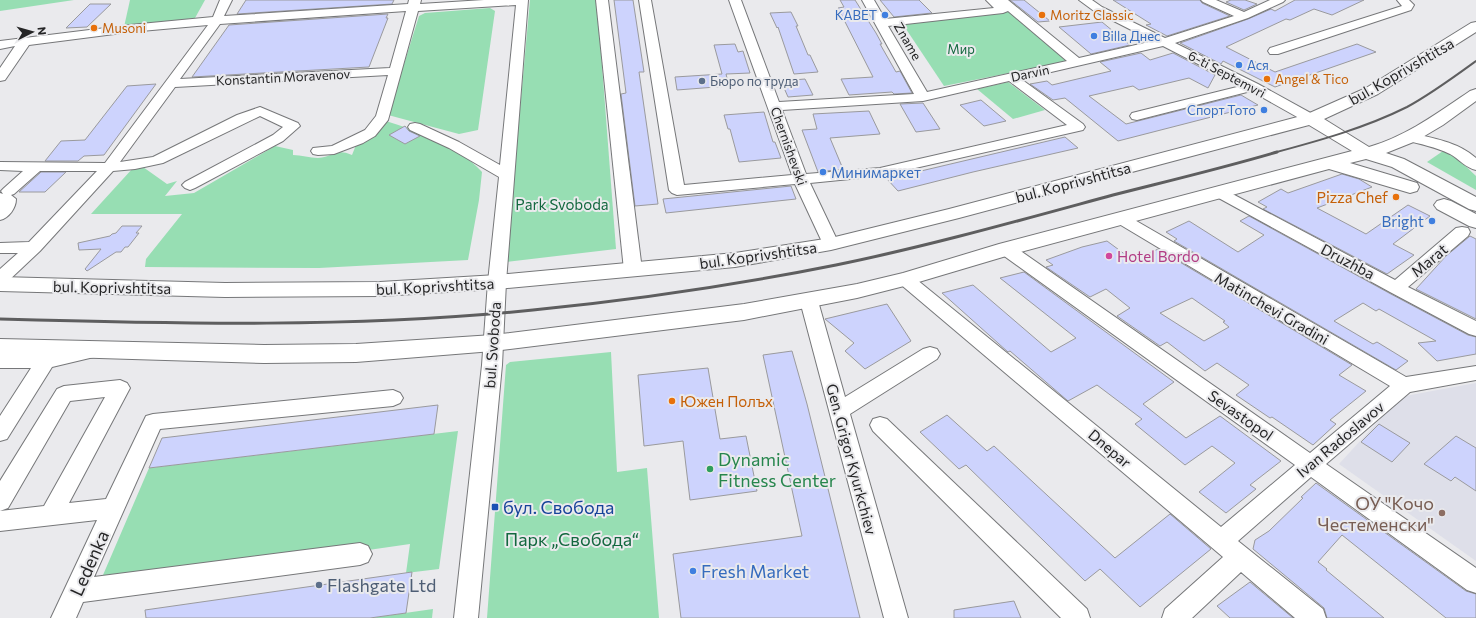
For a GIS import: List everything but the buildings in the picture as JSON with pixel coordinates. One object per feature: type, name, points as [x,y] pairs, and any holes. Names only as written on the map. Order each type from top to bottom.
[{"type":"main road","name":"bul. Koprivshtitsa","points":[[0,284],[225,290],[380,289],[497,282],[735,260],[831,244],[952,214],[1310,119],[1372,91],[1476,26]]},
{"type":"main road","points":[[0,347],[264,354],[356,353],[493,343],[744,312],[858,291],[1120,218],[1331,164],[1367,153],[1410,136],[1437,121],[1476,94]]},
{"type":"main road","name":"6-ti Septemvri","points":[[1310,119],[1367,153],[1398,163],[1476,205]]},
{"type":"main road","name":"6-ti Septemvri","points":[[1367,153],[1380,168],[1469,227]]},
{"type":"main road","points":[[1331,164],[1410,187]]},
{"type":"street","points":[[0,279],[34,247],[109,167],[170,83],[203,46],[226,0]]},
{"type":"street","points":[[602,0],[633,270]]},
{"type":"street","points":[[645,0],[677,190],[880,172],[1078,127],[1012,77]]},
{"type":"street","name":"Chernishevski","points":[[736,0],[800,178],[831,244]]},
{"type":"street","name":"Zname","points":[[868,0],[923,97]]},
{"type":"street","points":[[881,24],[1003,10],[992,0]]},
{"type":"street","points":[[1001,0],[1077,62]]},
{"type":"street","name":"6-ti Septemvri","points":[[1085,0],[1098,9],[1253,87],[1310,119]]},
{"type":"street","points":[[1207,0],[1244,16]]},
{"type":"street","name":"Darvin","points":[[774,106],[923,97],[1166,42],[1244,16],[1279,0]]},
{"type":"street","points":[[1274,52],[1407,8],[1408,5],[1403,0]]},
{"type":"street","points":[[0,45],[217,20],[414,4],[522,1]]},
{"type":"street","name":"bul. Svoboda","points":[[466,618],[493,343],[522,1]]},
{"type":"street","points":[[318,151],[334,150],[370,133],[383,116],[414,4]]},
{"type":"street","points":[[0,77],[25,41]]},
{"type":"street","name":"Konstantin Moravenov","points":[[170,83],[396,70]]},
{"type":"street","points":[[1137,116],[1253,87]]},
{"type":"street","points":[[0,166],[109,167],[136,165],[158,160],[242,118],[260,111],[293,126],[278,138],[190,185]]},
{"type":"street","points":[[415,127],[454,145],[507,175]]},
{"type":"street","points":[[1410,136],[1445,145],[1461,154],[1476,166]]},
{"type":"street","points":[[0,215],[8,206],[8,199],[4,194],[36,167]]},
{"type":"street","name":"Druzhba","points":[[1220,193],[1396,288],[1476,329]]},
{"type":"street","name":"Matinchevi Gradini","points":[[1120,218],[1404,386]]},
{"type":"street","name":"Marat","points":[[1396,288],[1469,227]]},
{"type":"street","points":[[0,248],[34,247]]},
{"type":"street","name":"Sevastopol","points":[[1006,249],[1476,582]]},
{"type":"street","name":"Dnepar","points":[[905,279],[1314,618]]},
{"type":"street","name":"Gen. Grigor Kyurkchiev","points":[[809,300],[896,618]]},
{"type":"street","points":[[0,361],[46,360],[96,350]]},
{"type":"street","points":[[839,411],[930,354]]},
{"type":"street","points":[[0,433],[46,360]]},
{"type":"street","name":"Ivan Radoslavov","points":[[1222,541],[1310,464],[1404,386],[1476,373]]},
{"type":"street","points":[[0,501],[64,394],[120,388],[50,515]]},
{"type":"street","name":"Ledenka","points":[[63,618],[153,422],[394,398]]},
{"type":"street","points":[[880,425],[1078,618]]},
{"type":"street","points":[[0,521],[114,508]]},
{"type":"street","points":[[76,591],[251,570],[360,554]]},
{"type":"street","points":[[1174,618],[1241,556]]},
{"type":"shaded area","name":"ОУ \"Кочо Честеменски\"","points":[[1476,383],[1476,561],[1339,464],[1396,402],[1405,396]]},
{"type":"green space","points":[[0,0],[74,0],[0,11]]},
{"type":"green space","points":[[130,0],[205,0],[195,18],[124,27]]},
{"type":"green space","name":"Park Svoboda","points":[[530,0],[597,0],[616,249],[506,262]]},
{"type":"green space","points":[[490,8],[495,11],[478,130],[459,134],[388,115],[419,16],[425,13]]},
{"type":"green space","name":"Мир","points":[[1008,11],[1070,61],[944,86],[902,23]]},
{"type":"green space","points":[[1008,82],[1045,110],[1013,119],[977,89]]},
{"type":"green space","points":[[386,121],[437,140],[462,154],[482,172],[479,200],[468,260],[319,268],[145,267],[146,259],[182,214],[91,214],[133,168],[143,167],[167,184],[177,181],[165,196],[194,193],[275,146],[293,150],[293,155],[312,158],[342,152],[352,155],[356,145]]},
{"type":"green space","points":[[1443,151],[1457,158],[1476,176],[1476,190],[1427,162]]},
{"type":"green space","name":"Парк „Свобода“","points":[[611,352],[617,472],[647,468],[659,618],[487,618],[506,365],[510,362]]},
{"type":"green space","points":[[458,431],[439,569],[406,573],[410,544],[97,589],[149,468]]},
{"type":"green space","points":[[433,609],[432,618],[370,618]]},
{"type":"railway","points":[[1273,153],[1307,144],[1391,115],[1425,97],[1476,61]]},
{"type":"railway","points":[[0,319],[200,323],[400,320],[533,310],[647,297],[761,279],[906,250],[1277,152]]},
{"type":"place","name":"KABET","points":[[885,15]]},
{"type":"place","name":"Moritz Classic","points":[[1042,15]]},
{"type":"place","name":"Musoni","points":[[94,28]]},
{"type":"place","name":"Billa Днес","points":[[1094,36]]},
{"type":"place","name":"Ася","points":[[1239,65]]},
{"type":"place","name":"Angel & Tico","points":[[1267,79]]},
{"type":"place","name":"Бюро по труда","points":[[702,81]]},
{"type":"place","name":"Спорт Тото","points":[[1264,110]]},
{"type":"place","name":"Минимаркет","points":[[823,172]]},
{"type":"place","name":"Pizza Chef","points":[[1396,197]]},
{"type":"place","name":"Bright","points":[[1432,221]]},
{"type":"place","name":"Hotel Bordo","points":[[1109,256]]},
{"type":"place","name":"Южен Полъх","points":[[672,401]]},
{"type":"place","name":"Dynamic Fitness Center","points":[[710,469]]},
{"type":"place","name":"бул. Свобода","points":[[495,507]]},
{"type":"place","name":"ОУ \"Кочо Честеменски\"","points":[[1442,513]]},
{"type":"place","name":"Fresh Market","points":[[693,571]]},
{"type":"place","name":"Flashgate Ltd","points":[[319,585]]}]
